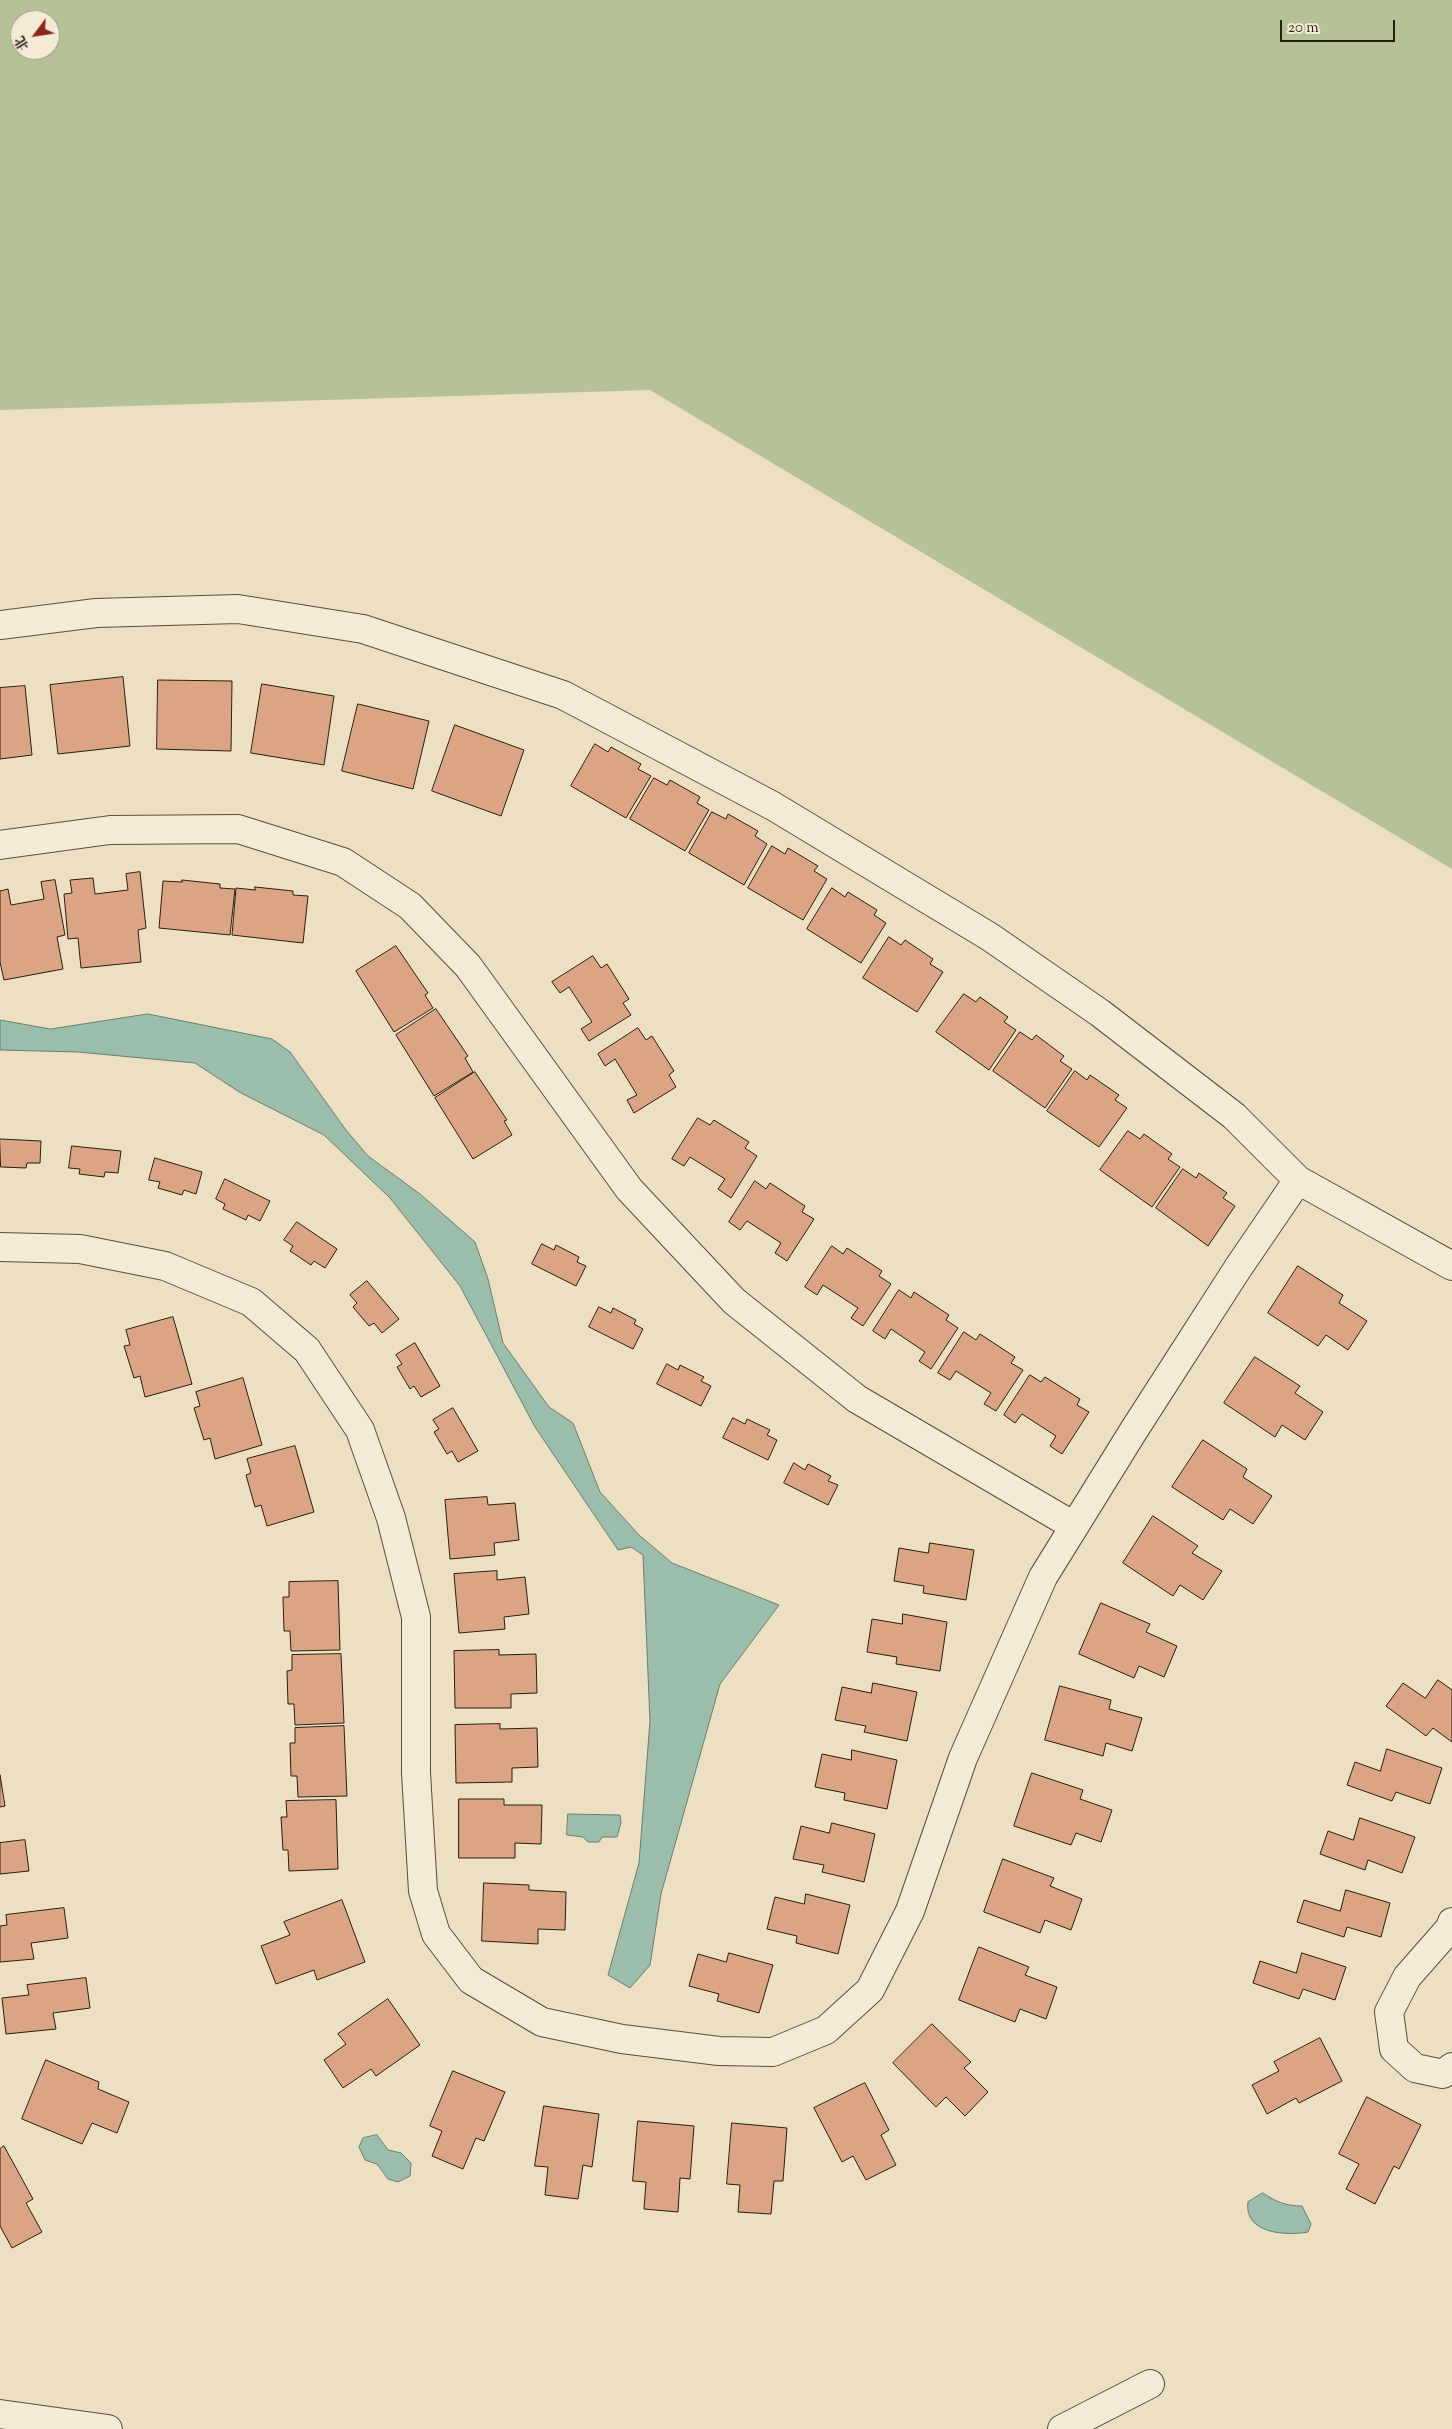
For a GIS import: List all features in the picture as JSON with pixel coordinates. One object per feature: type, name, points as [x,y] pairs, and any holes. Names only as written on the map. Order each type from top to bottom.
[{"type":"street","points":[[0,626],[96,613],[238,609],[363,629],[563,695],[772,806],[990,937],[1100,1013],[1234,1116],[1298,1180],[1452,1266]]},
{"type":"street","points":[[0,845],[110,830],[238,830],[342,862],[410,906],[468,966],[629,1189],[734,1301],[857,1399],[1074,1526]]},
{"type":"street","points":[[0,1248],[80,1249],[165,1266],[251,1302],[307,1350],[360,1430],[390,1518],[416,1617],[416,1773],[423,1891],[436,1934],[470,1980],[542,2022],[622,2039],[719,2051],[773,2052],[826,2030],[870,1990],[910,1911],[967,1749],[1043,1578],[1238,1268],[1298,1180]]},
{"type":"street","points":[[1452,1926],[1407,1977],[1389,2012],[1394,2049],[1414,2068],[1443,2074],[1452,2066]]},
{"type":"street","points":[[1062,2429],[1150,2384]]},
{"type":"street","points":[[0,2414],[108,2429]]},
{"type":"shaded area","points":[[0,0],[1452,0],[1452,869],[650,390],[0,410]]},
{"type":"shaded area","points":[[148,1014],[272,1039],[290,1052],[346,1130],[368,1156],[420,1194],[475,1242],[488,1279],[503,1343],[549,1407],[573,1423],[600,1492],[639,1535],[672,1563],[779,1605],[720,1684],[661,1894],[650,1965],[630,1988],[608,1975],[639,1863],[650,1721],[643,1555],[631,1547],[618,1550],[535,1427],[460,1286],[390,1198],[324,1135],[241,1093],[195,1063],[78,1052],[0,1050],[0,1020],[50,1029]]},
{"type":"shaded area","points":[[568,1814],[620,1815],[621,1823],[617,1837],[602,1837],[599,1842],[588,1842],[583,1837],[567,1835]]},
{"type":"shaded area","points":[[377,2135],[388,2150],[401,2153],[411,2163],[410,2176],[398,2182],[388,2179],[377,2164],[365,2160],[359,2147],[363,2138]]},
{"type":"shaded area","points":[[1263,2193],[1281,2203],[1302,2206],[1311,2224],[1308,2232],[1278,2233],[1259,2227],[1252,2221],[1248,2213],[1248,2202]]},
{"type":"building","points":[[123,677],[130,746],[58,754],[50,685]]},
{"type":"building","points":[[158,680],[232,681],[231,751],[157,749]]},
{"type":"building","points":[[262,684],[334,696],[324,765],[251,753]]},
{"type":"building","points":[[25,686],[32,755],[0,759],[0,688]]},
{"type":"building","points":[[358,704],[429,721],[413,789],[342,771]]},
{"type":"building","points":[[455,725],[524,750],[501,816],[432,791]]},
{"type":"building","points":[[595,744],[608,752],[611,747],[641,764],[638,769],[651,776],[626,818],[571,786]]},
{"type":"building","points":[[654,778],[667,785],[670,780],[700,797],[697,803],[709,810],[685,851],[630,819]]},
{"type":"building","points":[[712,812],[726,819],[728,814],[758,831],[755,836],[767,844],[744,885],[689,853]]},
{"type":"building","points":[[772,846],[785,854],[788,848],[818,866],[814,871],[827,879],[803,920],[748,888]]},
{"type":"building","points":[[140,872],[146,928],[138,930],[141,962],[81,968],[78,938],[68,939],[64,894],[72,893],[70,880],[93,878],[95,894],[128,890],[126,874]]},
{"type":"building","points":[[55,880],[65,935],[57,937],[63,969],[4,980],[0,962],[0,891],[8,889],[11,905],[44,899],[41,882]]},
{"type":"building","points":[[182,880],[220,884],[220,888],[235,889],[230,935],[159,928],[163,881],[182,882]]},
{"type":"building","points":[[255,887],[293,891],[293,895],[308,896],[303,943],[232,935],[236,888],[255,890]]},
{"type":"building","points":[[832,888],[845,897],[848,892],[877,910],[874,915],[886,923],[861,963],[807,929]]},
{"type":"building","points":[[889,937],[901,945],[905,940],[933,959],[930,964],[943,972],[917,1012],[863,978]]},
{"type":"building","points":[[396,946],[428,993],[425,995],[433,1008],[394,1032],[356,971]]},
{"type":"building","points":[[593,956],[601,968],[607,964],[629,999],[623,1003],[631,1015],[589,1041],[581,1029],[592,1022],[569,987],[560,993],[552,982]]},
{"type":"building","points":[[964,994],[976,1002],[980,997],[1008,1017],[1004,1022],[1016,1030],[989,1070],[936,1032]]},
{"type":"building","points":[[436,1009],[468,1056],[465,1058],[473,1072],[434,1096],[396,1035]]},
{"type":"building","points":[[638,1028],[646,1040],[652,1036],[674,1071],[669,1075],[676,1087],[634,1113],[627,1100],[637,1095],[615,1059],[605,1066],[598,1054]]},
{"type":"building","points":[[1020,1032],[1032,1040],[1036,1035],[1064,1056],[1060,1061],[1072,1069],[1045,1108],[993,1071]]},
{"type":"building","points":[[1075,1071],[1087,1080],[1090,1075],[1119,1095],[1115,1100],[1127,1108],[1099,1147],[1047,1111]]},
{"type":"building","points":[[475,1072],[507,1120],[504,1121],[512,1135],[473,1159],[435,1098]]},
{"type":"building","points":[[698,1118],[710,1125],[714,1120],[749,1142],[745,1148],[757,1156],[731,1198],[718,1189],[725,1179],[690,1157],[684,1166],[672,1159]]},
{"type":"building","points":[[1128,1131],[1140,1139],[1144,1134],[1172,1154],[1168,1159],[1180,1167],[1152,1207],[1100,1170]]},
{"type":"building","points":[[0,1139],[41,1141],[40,1163],[27,1163],[26,1168],[1,1167]]},
{"type":"building","points":[[72,1146],[121,1151],[118,1173],[105,1172],[104,1177],[79,1174],[80,1169],[69,1168]]},
{"type":"building","points":[[155,1158],[202,1172],[196,1194],[184,1190],[182,1195],[158,1188],[160,1182],[149,1180]]},
{"type":"building","points":[[1183,1169],[1196,1178],[1199,1173],[1227,1193],[1223,1198],[1235,1206],[1208,1246],[1156,1208]]},
{"type":"building","points":[[225,1179],[270,1201],[260,1221],[248,1215],[246,1220],[223,1209],[225,1204],[216,1199]]},
{"type":"building","points":[[755,1181],[766,1189],[770,1183],[805,1206],[802,1212],[814,1219],[787,1261],[775,1253],[781,1243],[747,1221],[740,1230],[729,1222]]},
{"type":"building","points":[[297,1222],[337,1249],[325,1268],[314,1261],[311,1265],[290,1251],[293,1246],[284,1240]]},
{"type":"building","points":[[542,1244],[554,1250],[556,1245],[579,1257],[577,1262],[586,1266],[576,1286],[532,1264]]},
{"type":"building","points":[[832,1246],[843,1254],[847,1248],[882,1271],[879,1276],[891,1284],[863,1326],[851,1318],[858,1308],[823,1285],[817,1295],[805,1287]]},
{"type":"building","points":[[1298,1266],[1343,1295],[1339,1303],[1367,1321],[1348,1350],[1326,1335],[1318,1346],[1268,1313]]},
{"type":"building","points":[[367,1281],[399,1319],[382,1333],[374,1323],[369,1326],[353,1307],[357,1303],[350,1295]]},
{"type":"building","points":[[899,1290],[911,1298],[914,1292],[949,1315],[946,1320],[958,1328],[931,1369],[919,1361],[925,1352],[891,1329],[885,1339],[873,1331]]},
{"type":"building","points":[[599,1307],[611,1313],[613,1308],[636,1320],[634,1324],[643,1329],[633,1349],[589,1327]]},
{"type":"building","points":[[173,1317],[192,1384],[145,1397],[140,1376],[134,1378],[124,1346],[130,1345],[126,1330]]},
{"type":"building","points":[[964,1332],[976,1340],[980,1334],[1015,1357],[1011,1363],[1023,1370],[996,1411],[984,1404],[991,1393],[956,1371],[950,1380],[938,1373]]},
{"type":"building","points":[[415,1343],[440,1386],[421,1397],[414,1386],[410,1389],[397,1367],[402,1364],[396,1355]]},
{"type":"building","points":[[1255,1357],[1300,1386],[1295,1393],[1323,1412],[1305,1440],[1282,1425],[1275,1437],[1224,1403]]},
{"type":"building","points":[[667,1364],[678,1370],[680,1365],[704,1377],[701,1381],[711,1386],[701,1406],[657,1384]]},
{"type":"building","points":[[1030,1375],[1041,1382],[1045,1377],[1080,1399],[1077,1405],[1089,1412],[1062,1454],[1050,1446],[1056,1436],[1022,1414],[1015,1423],[1004,1415]]},
{"type":"building","points":[[243,1378],[262,1445],[215,1459],[210,1438],[204,1440],[194,1408],[200,1406],[196,1392]]},
{"type":"building","points":[[453,1408],[478,1451],[458,1462],[452,1451],[447,1454],[434,1432],[439,1429],[433,1420]]},
{"type":"building","points":[[733,1418],[745,1424],[747,1419],[770,1430],[767,1435],[777,1440],[768,1460],[723,1438]]},
{"type":"building","points":[[1203,1440],[1247,1469],[1243,1477],[1272,1496],[1253,1524],[1230,1509],[1223,1520],[1172,1487]]},
{"type":"building","points":[[295,1446],[314,1512],[267,1526],[261,1505],[255,1507],[246,1475],[251,1473],[247,1459]]},
{"type":"building","points":[[794,1463],[805,1470],[808,1464],[831,1476],[828,1481],[838,1485],[828,1505],[784,1483]]},
{"type":"building","points":[[487,1497],[488,1505],[515,1503],[519,1540],[494,1543],[495,1555],[450,1559],[445,1500]]},
{"type":"building","points":[[1153,1516],[1198,1546],[1192,1553],[1222,1571],[1203,1600],[1180,1585],[1173,1596],[1123,1563]]},
{"type":"building","points":[[930,1543],[974,1550],[966,1600],[923,1593],[924,1586],[894,1581],[899,1548],[928,1553]]},
{"type":"building","points":[[497,1571],[497,1580],[525,1577],[529,1614],[504,1617],[505,1629],[459,1633],[454,1574]]},
{"type":"building","points":[[338,1581],[340,1650],[291,1651],[290,1631],[284,1631],[283,1597],[289,1597],[289,1582]]},
{"type":"building","points":[[1101,1603],[1150,1624],[1146,1632],[1177,1646],[1164,1677],[1139,1666],[1134,1678],[1079,1654]]},
{"type":"building","points":[[903,1614],[947,1622],[940,1671],[896,1664],[897,1657],[867,1652],[872,1619],[902,1624]]},
{"type":"building","points":[[499,1650],[499,1655],[536,1654],[537,1693],[511,1694],[511,1708],[455,1708],[454,1651]]},
{"type":"building","points":[[341,1654],[344,1723],[295,1725],[294,1704],[288,1704],[287,1671],[292,1670],[292,1655]]},
{"type":"building","points":[[1438,1680],[1452,1690],[1452,1742],[1433,1728],[1426,1736],[1386,1706],[1403,1683],[1425,1698]]},
{"type":"building","points":[[873,1683],[917,1692],[907,1741],[864,1732],[866,1726],[835,1720],[842,1687],[871,1693]]},
{"type":"building","points":[[1060,1686],[1111,1700],[1109,1709],[1142,1718],[1132,1751],[1106,1743],[1103,1756],[1045,1740]]},
{"type":"building","points":[[500,1724],[500,1729],[537,1728],[538,1767],[512,1768],[512,1782],[456,1783],[455,1725]]},
{"type":"building","points":[[344,1726],[347,1796],[298,1797],[297,1776],[291,1776],[290,1743],[295,1743],[295,1728]]},
{"type":"building","points":[[1387,1749],[1442,1768],[1430,1804],[1396,1792],[1392,1801],[1347,1785],[1355,1762],[1380,1771]]},
{"type":"building","points":[[852,1750],[897,1760],[887,1809],[844,1800],[845,1793],[815,1787],[822,1754],[851,1760]]},
{"type":"building","points":[[1032,1773],[1083,1790],[1080,1799],[1112,1810],[1101,1842],[1076,1833],[1071,1845],[1014,1826]]},
{"type":"building","points":[[0,1775],[5,1806],[0,1807]]},
{"type":"building","points":[[459,1799],[504,1799],[504,1805],[542,1805],[541,1844],[515,1843],[515,1858],[459,1858]]},
{"type":"building","points":[[336,1800],[338,1869],[289,1871],[288,1850],[283,1850],[281,1817],[287,1817],[286,1801]]},
{"type":"building","points":[[1360,1818],[1415,1837],[1402,1873],[1368,1860],[1365,1870],[1320,1854],[1328,1831],[1353,1840]]},
{"type":"building","points":[[832,1823],[875,1834],[864,1882],[822,1872],[824,1865],[793,1859],[801,1826],[829,1833]]},
{"type":"building","points":[[25,1840],[29,1871],[0,1874],[0,1843]]},
{"type":"building","points":[[1003,1859],[1054,1878],[1050,1886],[1082,1899],[1071,1930],[1045,1920],[1040,1933],[984,1912]]},
{"type":"building","points":[[484,1883],[529,1885],[529,1890],[566,1892],[565,1930],[538,1929],[538,1944],[482,1941]]},
{"type":"building","points":[[1346,1890],[1390,1903],[1381,1937],[1347,1927],[1344,1937],[1297,1922],[1304,1900],[1340,1911]]},
{"type":"building","points":[[806,1894],[850,1905],[838,1954],[796,1943],[797,1936],[767,1929],[775,1897],[804,1904]]},
{"type":"building","points":[[342,1900],[365,1962],[317,1980],[314,1970],[276,1984],[261,1946],[290,1935],[284,1922]]},
{"type":"building","points":[[64,1908],[68,1938],[31,1943],[34,1959],[0,1962],[0,1926],[7,1925],[6,1915]]},
{"type":"building","points":[[979,1947],[1029,1967],[1025,1975],[1057,1987],[1046,2019],[1020,2009],[1015,2022],[959,2000]]},
{"type":"building","points":[[729,1953],[773,1965],[759,2013],[717,2001],[719,1994],[689,1986],[698,1954],[726,1962]]},
{"type":"building","points":[[1302,1953],[1346,1967],[1335,2000],[1303,1989],[1299,1999],[1253,1983],[1260,1961],[1296,1973]]},
{"type":"building","points":[[86,1978],[90,2008],[53,2013],[56,2029],[6,2034],[2,1998],[29,1995],[27,1985]]},
{"type":"building","points":[[388,1999],[420,2045],[376,2076],[371,2069],[343,2088],[324,2060],[346,2044],[338,2034]]},
{"type":"building","points":[[932,2024],[971,2062],[964,2068],[988,2092],[965,2116],[946,2097],[936,2107],[893,2063]]},
{"type":"building","points":[[1320,2038],[1342,2081],[1299,2103],[1296,2098],[1267,2114],[1252,2085],[1279,2071],[1274,2062]]},
{"type":"building","points":[[46,2060],[99,2082],[98,2089],[129,2102],[117,2133],[92,2123],[82,2144],[22,2119]]},
{"type":"building","points":[[453,2071],[505,2092],[484,2141],[476,2138],[463,2169],[432,2156],[442,2131],[430,2126]]},
{"type":"building","points":[[865,2083],[889,2130],[881,2135],[896,2165],[866,2180],[853,2156],[842,2162],[814,2108]]},
{"type":"building","points":[[1367,2097],[1421,2125],[1399,2169],[1394,2166],[1375,2204],[1346,2189],[1359,2164],[1339,2154]]},
{"type":"building","points":[[544,2106],[599,2114],[592,2167],[583,2165],[578,2199],[545,2195],[548,2167],[535,2166]]},
{"type":"building","points":[[638,2121],[694,2126],[690,2179],[680,2178],[678,2212],[644,2209],[646,2182],[633,2181]]},
{"type":"building","points":[[732,2123],[787,2128],[783,2181],[774,2181],[771,2214],[738,2212],[740,2185],[727,2184]]},
{"type":"building","points":[[4,2146],[33,2199],[26,2203],[42,2232],[12,2248],[0,2226],[0,2149]]}]
